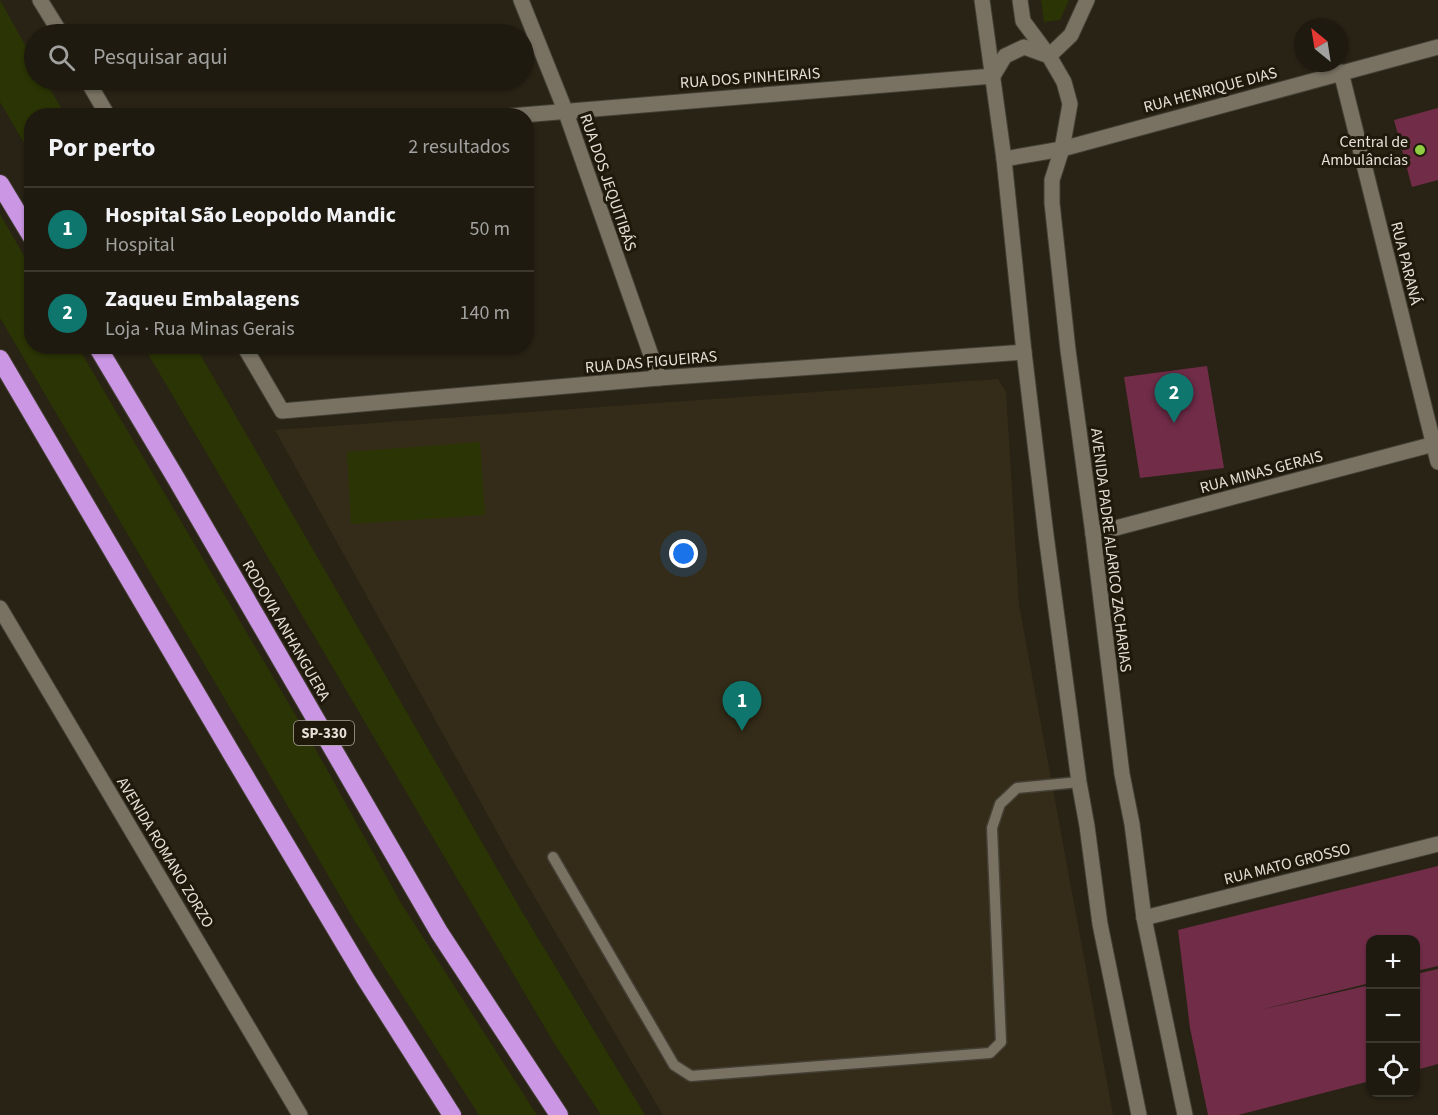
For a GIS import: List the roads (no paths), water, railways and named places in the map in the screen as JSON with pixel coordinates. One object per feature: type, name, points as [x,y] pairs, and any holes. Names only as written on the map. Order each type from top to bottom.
[{"type":"highway","points":[[0,184],[24,224]]},
{"type":"highway","name":"RODOVIA ANHANGUERA","points":[[102,354],[439,932],[559,1115]]},
{"type":"highway","points":[[0,359],[347,948],[452,1115]]},
{"type":"street","points":[[40,0],[55,24]]},
{"type":"street","name":"RUA DOS JEQUITIBÁS","points":[[521,0],[531,24]]},
{"type":"street","points":[[982,0],[1004,159],[1046,535],[1079,782],[1088,826],[1101,924],[1139,1115]]},
{"type":"street","name":"AVENIDA PADRE ALARICO ZACHARIAS","points":[[1020,0],[1023,21],[1064,82],[1070,104],[1062,149],[1052,180],[1052,203],[1068,350],[1122,774],[1132,824],[1144,918],[1185,1115]]},
{"type":"street","points":[[993,76],[1005,56],[1024,47],[1048,56],[1071,35],[1087,0]]},
{"type":"street","name":"RUA DOS JEQUITIBÁS","points":[[534,32],[565,110],[659,378]]},
{"type":"street","name":"RUA HENRIQUE DIAS","points":[[1348,70],[1438,47]]},
{"type":"street","name":"RUA HENRIQUE DIAS","points":[[1004,159],[1062,149],[1341,72]]},
{"type":"street","name":"RUA PARANÁ","points":[[1341,72],[1436,444],[1438,462]]},
{"type":"street","name":"RUA DOS PINHEIRAIS","points":[[534,113],[993,76]]},
{"type":"street","points":[[93,90],[103,108]]},
{"type":"street","name":"RUA DAS FIGUEIRAS","points":[[249,354],[282,411],[659,378],[1024,352]]},
{"type":"street","name":"RUA MINAS GERAIS","points":[[1093,534],[1436,444]]},
{"type":"street","name":"AVENIDA ROMANO ZORZO","points":[[0,608],[300,1115]]},
{"type":"street","name":"RUA MATO GROSSO","points":[[1144,918],[1438,844]]},
{"type":"lane","points":[[553,857],[674,1065],[691,1076],[990,1053],[1001,1042],[992,828],[999,804],[1017,788],[1079,782]]},
{"type":"place","name":"Central de Ambulâncias","points":[[1420,150]]},
{"type":"place","name":"Zaqueu Embalagens","points":[[1174,423]]},
{"type":"place","name":"Hospital São Leopoldo Mandic","points":[[742,731]]}]
